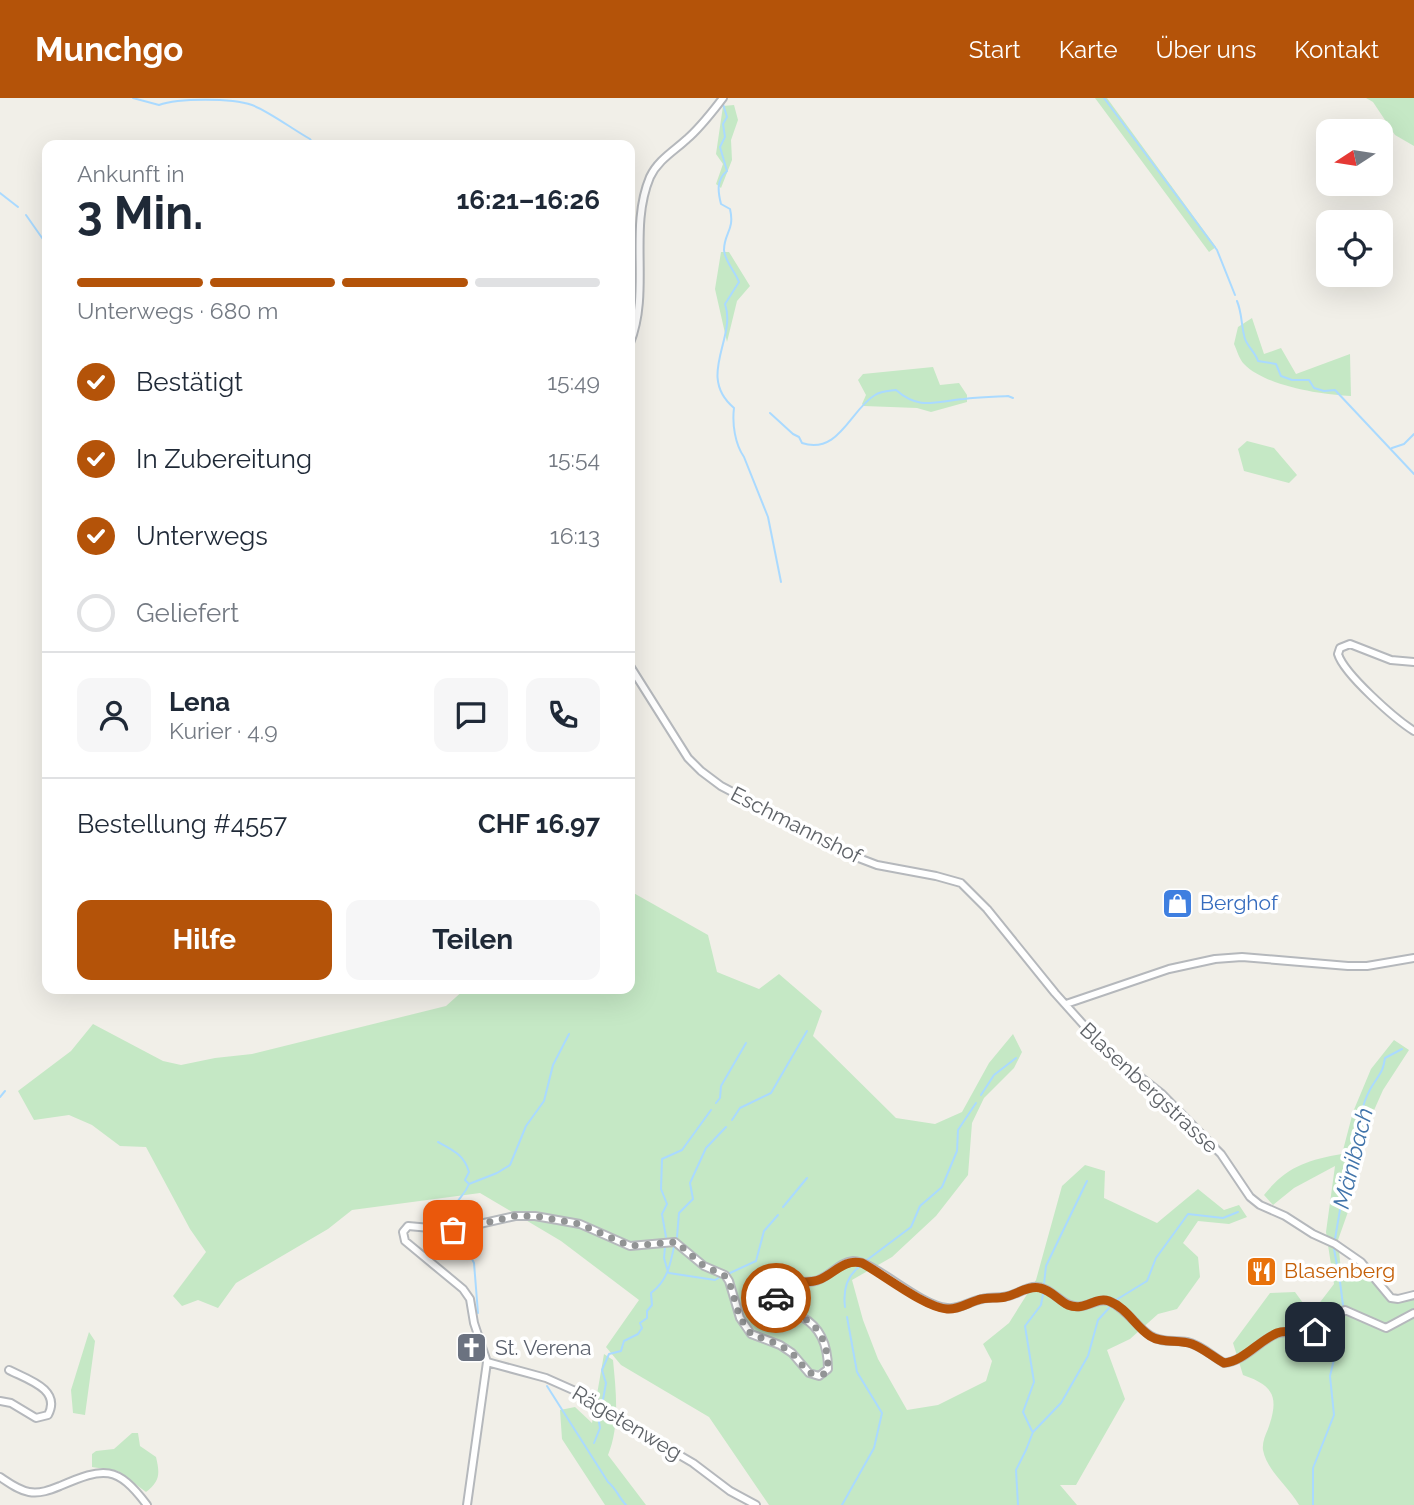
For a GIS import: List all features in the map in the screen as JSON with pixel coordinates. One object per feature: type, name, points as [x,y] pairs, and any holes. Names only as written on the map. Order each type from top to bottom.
[{"type":"street","points":[[635,316],[640,286],[640,230],[650,178],[658,164],[687,139],[721,100]]},
{"type":"street","points":[[1414,662],[1391,660],[1350,644],[1340,648],[1338,654],[1343,664],[1390,715],[1414,731]]},
{"type":"street","name":"Eschmannshof","points":[[635,674],[688,758],[721,786],[856,857],[877,865],[961,883],[987,909],[1066,1004]]},
{"type":"street","name":"Blasenbergstrasse","points":[[1414,958],[1375,965],[1348,966],[1242,957],[1215,959],[1169,969],[1066,1004],[1072,1015],[1107,1052],[1162,1094],[1221,1154],[1250,1197],[1259,1205],[1285,1216],[1361,1262],[1391,1298],[1414,1295]]},
{"type":"street","points":[[467,1505],[487,1362],[470,1300],[453,1278],[405,1241],[402,1232],[412,1226],[453,1230],[515,1216],[535,1216],[580,1224],[630,1246],[676,1242],[704,1266],[724,1275],[729,1281],[740,1318],[751,1334],[780,1345],[792,1353],[809,1373],[819,1376],[828,1369],[824,1339],[812,1325],[783,1309],[776,1298],[787,1283],[813,1282],[854,1261],[862,1263],[908,1291],[949,1309],[980,1299],[1005,1297],[1031,1287],[1040,1287],[1067,1304],[1077,1307],[1101,1300],[1110,1301],[1132,1316],[1151,1337],[1188,1342],[1224,1363],[1240,1358],[1278,1332],[1315,1332],[1333,1315],[1345,1310],[1386,1328],[1414,1313]]},
{"type":"street","name":"Rägetenweg","points":[[487,1362],[546,1378],[597,1402],[693,1463],[730,1491],[756,1505]]},
{"type":"street","points":[[0,1401],[11,1403],[36,1418],[48,1415],[51,1409],[51,1401],[44,1388],[9,1370]]},
{"type":"street","points":[[1,1488],[3,1479],[22,1490],[37,1493],[96,1472],[109,1473],[120,1476],[132,1485],[147,1505]]},
{"type":"green space","points":[[1095,98],[1107,98],[1216,247],[1209,252]]},
{"type":"green space","points":[[1366,98],[1414,98],[1414,146],[1395,135],[1393,119],[1384,119],[1373,102]]},
{"type":"green space","points":[[734,105],[738,120],[731,140],[732,160],[721,188],[716,184],[723,164],[716,154],[723,106]]},
{"type":"green space","points":[[721,252],[729,252],[750,286],[737,301],[727,342],[715,289]]},
{"type":"green space","points":[[1252,318],[1264,354],[1281,348],[1296,374],[1350,354],[1351,396],[1294,388],[1253,372],[1242,362],[1234,344],[1238,327]]},
{"type":"green space","points":[[933,367],[940,385],[959,383],[967,395],[967,402],[931,412],[917,408],[862,404],[866,395],[858,380],[863,374]]},
{"type":"green space","points":[[1247,441],[1274,448],[1297,475],[1289,483],[1244,471],[1238,449]]},
{"type":"green space","points":[[635,894],[708,935],[717,972],[759,989],[779,974],[822,1011],[813,1036],[896,1118],[935,1124],[962,1112],[989,1063],[1013,1034],[1022,1052],[1014,1068],[984,1098],[972,1123],[968,1175],[936,1216],[892,1257],[852,1280],[878,1359],[907,1410],[938,1405],[986,1381],[992,1361],[983,1344],[1009,1323],[1036,1280],[1062,1186],[1085,1165],[1105,1171],[1104,1198],[1157,1223],[1198,1189],[1224,1210],[1239,1205],[1247,1217],[1229,1224],[1198,1221],[1183,1243],[1198,1257],[1200,1277],[1177,1309],[1158,1314],[1130,1339],[1107,1350],[1125,1399],[1076,1485],[1060,1485],[1077,1505],[769,1505],[709,1417],[621,1365],[606,1347],[639,1300],[561,1241],[480,1193],[352,1210],[328,1229],[236,1283],[218,1308],[198,1300],[182,1306],[173,1296],[206,1252],[190,1229],[146,1147],[120,1146],[92,1125],[69,1115],[34,1120],[18,1091],[71,1051],[93,1024],[163,1061],[181,1065],[252,1054],[446,1006],[459,994],[635,994]]},
{"type":"green space","points":[[1394,1040],[1409,1050],[1383,1090],[1363,1135],[1351,1178],[1349,1209],[1338,1240],[1341,1271],[1367,1274],[1390,1301],[1399,1302],[1414,1297],[1414,1311],[1393,1322],[1375,1323],[1361,1313],[1358,1318],[1384,1331],[1414,1315],[1414,1505],[1299,1505],[1269,1465],[1263,1450],[1273,1409],[1272,1394],[1262,1384],[1243,1375],[1233,1343],[1270,1293],[1295,1292],[1311,1314],[1334,1284],[1326,1232],[1335,1166],[1294,1188],[1273,1205],[1264,1195],[1272,1185],[1298,1166],[1342,1154],[1353,1112],[1371,1069]]},
{"type":"green space","points":[[89,1332],[95,1341],[85,1415],[73,1413],[71,1390]]},
{"type":"green space","points":[[604,1354],[613,1360],[616,1396],[616,1420],[608,1455],[646,1505],[605,1505],[562,1439],[560,1410],[575,1407],[592,1423]]},
{"type":"green space","points":[[132,1433],[138,1433],[140,1446],[156,1457],[158,1477],[146,1492],[118,1471],[92,1467],[92,1454],[114,1449]]},
{"type":"waterway","points":[[133,98],[159,105],[205,100],[252,105],[311,140]]},
{"type":"waterway","points":[[1104,98],[1217,250],[1235,295]]},
{"type":"waterway","points":[[723,104],[727,117],[723,124],[725,137],[720,147],[727,171],[719,182],[719,191],[721,204],[730,209],[731,216],[724,250],[739,282],[725,304],[726,330],[718,383],[723,396],[734,408],[736,440],[768,517],[781,582]]},
{"type":"waterway","points":[[0,193],[18,207]]},
{"type":"waterway","points":[[26,215],[42,238]]},
{"type":"waterway","points":[[1237,301],[1245,339],[1258,361],[1276,364],[1281,376],[1292,380],[1309,380],[1314,388],[1324,391],[1335,390],[1414,474]]},
{"type":"waterway","points":[[770,413],[799,437],[802,443],[815,445],[826,443],[835,437],[866,402],[882,392],[896,390],[921,403],[981,397],[1013,398]]},
{"type":"waterway","points":[[1392,448],[1404,444],[1414,434]]},
{"type":"waterway","points":[[732,1120],[740,1108],[771,1093],[807,1031]]},
{"type":"waterway","points":[[458,1224],[453,1217],[454,1210],[469,1184],[510,1165],[526,1126],[544,1101],[553,1065],[569,1034]]},
{"type":"waterway","points":[[716,1103],[720,1098],[721,1086],[746,1043]]},
{"type":"waterway","name":"Mänibach","points":[[1335,1239],[1349,1157],[1359,1147],[1363,1106],[1385,1058],[1402,1049]]},
{"type":"waterway","points":[[981,1095],[994,1075],[1016,1058]]},
{"type":"waterway","points":[[0,1097],[5,1091]]},
{"type":"waterway","points":[[867,1260],[911,1227],[920,1206],[942,1187],[957,1151],[958,1130],[976,1103]]},
{"type":"waterway","points":[[666,1237],[662,1214],[667,1204],[661,1189],[662,1159],[682,1150],[711,1110]]},
{"type":"waterway","points":[[677,1237],[679,1213],[693,1199],[690,1183],[706,1148],[726,1127]]},
{"type":"waterway","points":[[438,1142],[464,1161],[469,1172],[465,1180],[468,1183]]},
{"type":"waterway","points":[[783,1207],[807,1178]]},
{"type":"waterway","points":[[1044,1284],[1046,1266],[1087,1181]]},
{"type":"waterway","points":[[1116,1300],[1147,1281],[1156,1258],[1188,1214],[1223,1218],[1238,1212]]},
{"type":"waterway","points":[[730,1273],[756,1261],[764,1231],[778,1215]]},
{"type":"waterway","points":[[460,1235],[474,1263],[478,1313]]},
{"type":"waterway","points":[[665,1247],[664,1258],[668,1272]]},
{"type":"waterway","points":[[594,1443],[600,1428],[606,1383],[602,1370],[609,1354],[621,1351],[624,1341],[638,1334],[642,1328],[640,1323],[647,1318],[647,1311],[652,1305],[651,1293],[664,1278],[674,1247]]},
{"type":"waterway","name":"Mänibach","points":[[1334,1249],[1337,1265]]},
{"type":"waterway","points":[[845,1307],[846,1285],[859,1267]]},
{"type":"waterway","points":[[669,1273],[715,1280],[720,1277]]},
{"type":"waterway","name":"Mänibach","points":[[1339,1274],[1343,1305]]},
{"type":"waterway","points":[[1032,1431],[1023,1412],[1034,1382],[1025,1326],[1041,1305],[1043,1294]]},
{"type":"waterway","points":[[1018,1505],[1016,1470],[1033,1432],[1061,1403],[1088,1356],[1098,1320],[1109,1308]]},
{"type":"waterway","points":[[842,1505],[874,1448],[882,1413],[857,1372],[847,1317]]},
{"type":"waterway","name":"Mänibach","points":[[1313,1505],[1313,1468],[1334,1415],[1330,1376],[1344,1318]]},
{"type":"waterway","points":[[547,1386],[608,1482],[626,1505]]},
{"type":"way so far","points":[[453,1230],[515,1216],[535,1216],[580,1224],[630,1246],[676,1242],[704,1266],[717,1270],[729,1281],[740,1318],[751,1334],[780,1345],[792,1353],[809,1373],[819,1376],[824,1374],[828,1369],[824,1339],[812,1325],[778,1305],[776,1298]]},
{"type":"place","name":"Berghof","points":[[1177,903]]},
{"type":"place","name":"Blasenberg","points":[[1261,1271]]},
{"type":"place","name":"St. Verena","points":[[472,1348]]},
{"type":"route","points":[[776,1298],[787,1283],[813,1282],[854,1261],[875,1270],[908,1291],[949,1309],[980,1299],[1005,1297],[1031,1287],[1047,1290],[1067,1304],[1077,1307],[1101,1300],[1110,1301],[1132,1316],[1151,1337],[1188,1342],[1224,1363],[1240,1358],[1278,1332],[1315,1332]]}]
